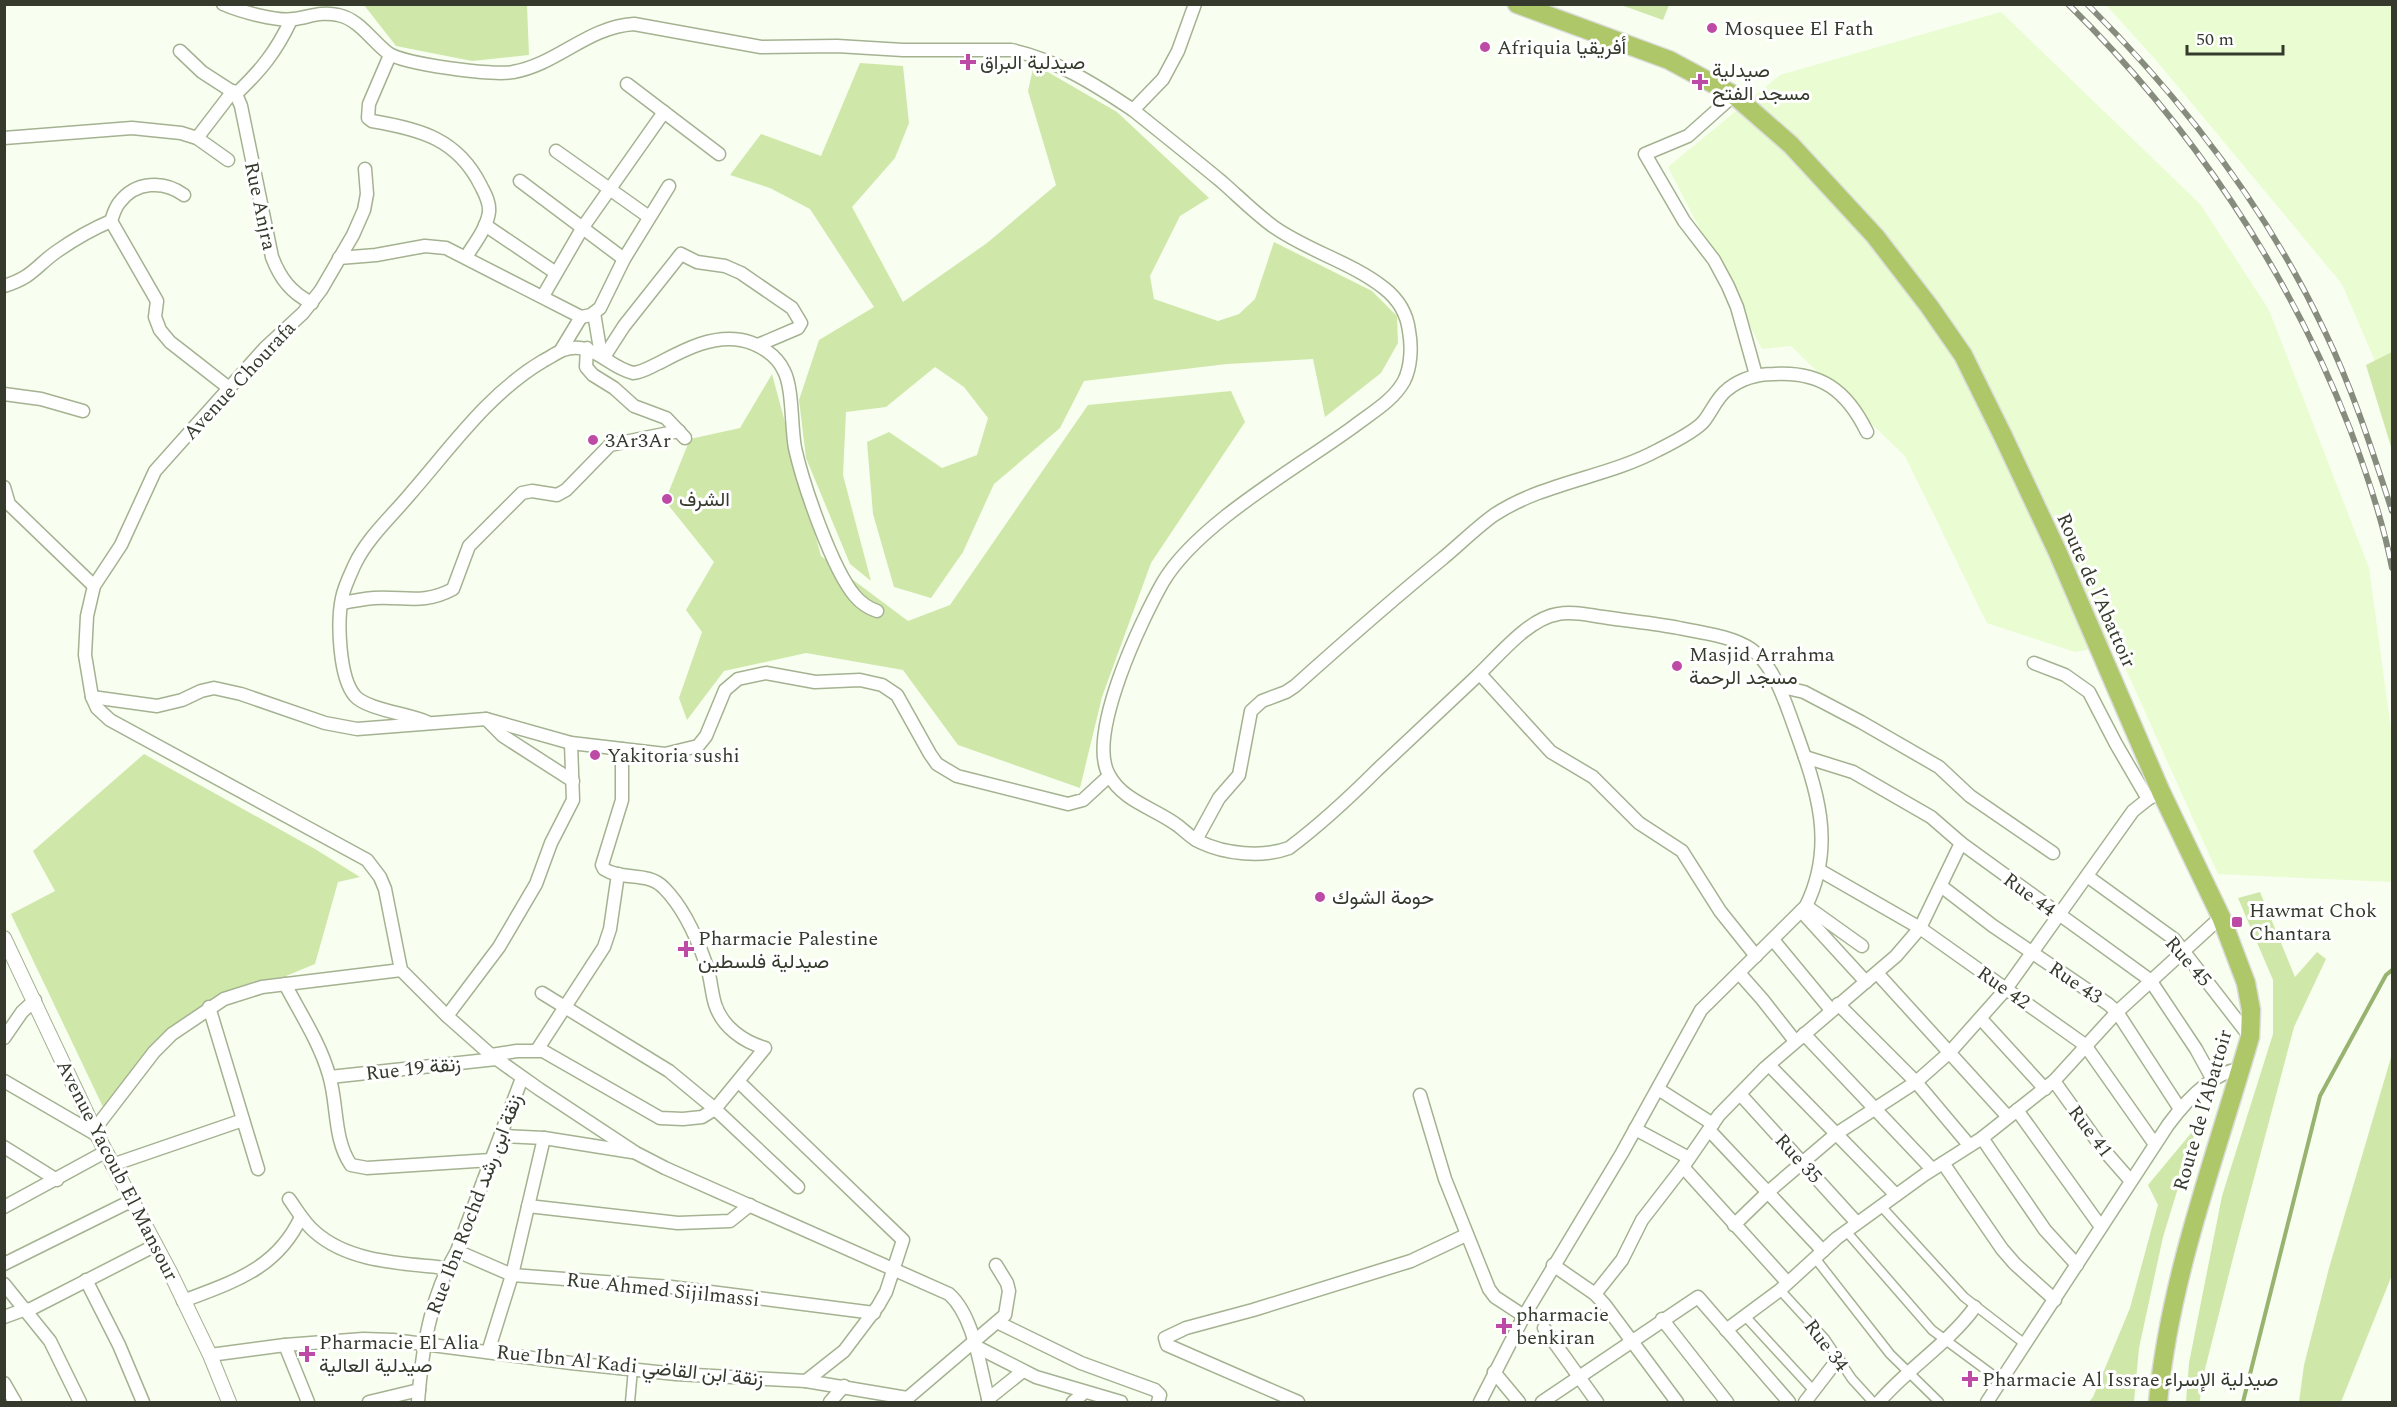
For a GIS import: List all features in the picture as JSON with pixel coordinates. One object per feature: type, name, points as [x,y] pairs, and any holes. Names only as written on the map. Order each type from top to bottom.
[{"type":"main road","name":"Route de l’Abattoir","points":[[1517,4],[1669,60],[1734,95],[1791,145],[1875,236],[1963,355],[2058,553],[2154,796],[2220,917],[2246,983],[2251,1010],[2250,1037],[2190,1232],[2171,1310],[2158,1402]]},
{"type":"street","points":[[223,4],[253,14],[291,20],[314,14],[339,15],[359,26],[390,55],[434,66],[511,73],[557,55],[601,31],[618,25],[634,24],[761,47],[837,46],[903,50],[1011,50],[1028,53],[1051,62],[1108,93],[1133,110],[1274,227],[1311,249],[1363,274],[1386,289],[1404,309],[1409,331],[1410,358],[1405,379],[1394,396],[1239,507],[1196,543],[1166,578],[1146,612],[1107,713],[1102,742],[1103,761],[1109,776],[1128,797],[1173,822],[1196,840],[1252,855],[1289,848],[1349,799],[1480,674],[1514,638],[1557,614],[1576,614],[1668,626],[1738,641],[1748,645],[1758,655],[1779,686],[1815,786],[1821,815],[1819,870],[1814,890],[1803,909],[1774,941],[1701,1010],[1635,1129],[1524,1316],[1480,1402]]},
{"type":"street","points":[[1133,110],[1163,79],[1178,51],[1195,4]]},
{"type":"street","points":[[197,138],[234,92],[261,70],[272,56],[291,20]]},
{"type":"street","points":[[180,51],[202,72],[234,92]]},
{"type":"street","points":[[390,55],[369,104],[368,118],[372,121],[415,129],[431,135],[458,153],[467,163],[486,197],[489,213],[485,225],[466,257]]},
{"type":"street","points":[[627,84],[719,154]]},
{"type":"street","name":"Rue Anjra","points":[[234,92],[241,106],[272,257],[282,279],[301,298],[312,303]]},
{"type":"street","points":[[1734,95],[1688,136],[1645,154],[1684,221],[1714,260],[1728,286],[1737,307],[1756,375]]},
{"type":"street","points":[[543,296],[583,227],[664,112]]},
{"type":"street","points":[[4,138],[132,128],[197,138],[228,160]]},
{"type":"street","points":[[556,151],[649,217]]},
{"type":"street","name":"Avenue Chourafa","points":[[94,586],[121,545],[155,471],[265,348],[312,303],[364,210],[367,194],[365,169]]},
{"type":"street","points":[[520,181],[624,259]]},
{"type":"street","points":[[4,286],[31,275],[54,253],[94,228],[111,221],[118,203],[140,187],[159,184],[171,187],[184,195]]},
{"type":"street","points":[[561,351],[581,317],[594,313],[600,308],[624,259],[669,186]]},
{"type":"street","points":[[111,221],[153,294],[157,305],[155,317],[160,330],[170,342],[229,388]]},
{"type":"street","points":[[485,225],[556,273]]},
{"type":"street","points":[[339,258],[432,246],[446,248],[581,317]]},
{"type":"street","points":[[603,356],[681,254],[703,264],[729,267],[770,291],[799,316],[801,323],[798,328],[758,345]]},
{"type":"street","points":[[594,313],[603,356]]},
{"type":"street","points":[[428,723],[402,713],[368,705],[353,694],[342,655],[342,603],[355,563],[370,539],[471,423],[507,386],[561,351],[587,348],[630,372],[637,373],[706,341],[737,339],[758,345],[772,356],[785,372],[798,460],[815,511],[841,574],[860,601],[877,611]]},
{"type":"street","points":[[342,603],[375,598],[427,599],[443,594],[453,589],[469,546],[522,493],[532,491],[556,495],[566,490],[610,445],[682,434],[666,418],[634,406],[614,388],[593,375],[586,367],[587,348]]},
{"type":"street","points":[[1196,840],[1203,823],[1219,798],[1239,775],[1251,711],[1262,701],[1295,686],[1390,602],[1495,515],[1544,491],[1621,466],[1657,451],[1702,424],[1728,389],[1756,375],[1800,374],[1818,379],[1831,386],[1844,398],[1858,414],[1867,432]]},
{"type":"street","points":[[4,394],[41,399],[83,411]]},
{"type":"street","points":[[4,487],[7,506],[94,586],[87,616],[85,643],[92,697],[97,708],[110,720],[368,860],[385,889],[401,970],[447,1016],[493,1057],[636,1153],[664,1168],[750,1204],[952,1296],[976,1344],[989,1401],[1023,1371]]},
{"type":"street","points":[[1734,1225],[1768,1192],[1836,1134],[1916,1082],[1950,1052],[2006,989],[2133,811],[2154,796],[2116,744],[2089,692],[2065,675],[2034,663]]},
{"type":"street","points":[[92,697],[157,706],[182,700],[214,688],[241,694],[325,723],[357,729],[486,719],[571,743],[665,754],[698,746],[706,736],[727,687],[738,678],[766,674],[815,682],[860,680],[887,687],[902,700],[937,764],[957,776],[1068,804],[1083,800],[1109,776]]},
{"type":"street","points":[[1480,674],[1551,752],[1593,777],[1639,824],[1682,851],[1720,911],[1756,956]]},
{"type":"street","points":[[1779,686],[1804,692],[1939,766],[1970,796],[2053,853]]},
{"type":"street","points":[[486,719],[503,736],[573,781]]},
{"type":"street","points":[[447,1016],[499,947],[527,901],[551,843],[571,805],[574,796],[571,743]]},
{"type":"street","points":[[618,874],[608,938],[566,1008],[537,1050],[660,1118],[697,1118],[715,1109],[765,1048],[740,1037],[720,1015],[702,953],[683,914],[669,894],[654,880],[605,871],[602,865],[622,800],[621,749]]},
{"type":"street","name":"Rue 44","points":[[1805,757],[1853,772],[1931,817],[1961,843],[2150,980],[2214,1080]]},
{"type":"street","points":[[1595,1294],[1622,1260],[1642,1220],[1711,1127],[1740,1094],[1768,1065],[1878,973],[1920,928],[1961,843]]},
{"type":"street","name":"Rue 42","points":[[1819,870],[1920,928],[2085,1045],[2154,1143]]},
{"type":"street","name":"Rue 45","points":[[2087,876],[2174,939],[2250,1037]]},
{"type":"street","name":"Rue 43","points":[[1941,886],[2117,1012],[2180,1109]]},
{"type":"street","points":[[1803,909],[1862,946]]},
{"type":"street","points":[[1803,909],[1866,982]]},
{"type":"street","points":[[1726,1330],[1880,1205],[1982,1138],[2049,1085],[2117,1012],[2220,917]]},
{"type":"street","name":"Avenue Yacoub El Mansour","points":[[4,938],[9,961],[35,1000],[105,1152],[133,1200],[210,1355],[229,1402]]},
{"type":"street","points":[[1774,941],[1835,1007],[1916,1082],[1969,1145]]},
{"type":"street","points":[[4,1082],[96,1132],[154,1052],[172,1034],[209,1007],[240,992],[285,984],[401,970]]},
{"type":"street","points":[[1739,973],[1800,1038],[1938,1166],[2014,1264],[2055,1300]]},
{"type":"street","points":[[1878,973],[1950,1052],[2013,1114],[2101,1227]]},
{"type":"street","points":[[285,984],[322,1055],[330,1077],[340,1136],[351,1164],[367,1168],[491,1160]]},
{"type":"street","points":[[542,993],[644,1054],[715,1109],[798,1187]]},
{"type":"street","points":[[4,1038],[22,1012],[35,1000]]},
{"type":"street","points":[[209,1007],[258,1169]]},
{"type":"street","name":"Rue 41","points":[[1981,1019],[2049,1085],[2130,1180]]},
{"type":"street","name":"Rue 19 زنقة","points":[[330,1077],[537,1050]]},
{"type":"street","points":[[1768,1065],[1896,1195]]},
{"type":"street","points":[[1987,1402],[2055,1300],[2154,1143],[2180,1109],[2214,1080],[2229,1071],[2240,1069]]},
{"type":"street","name":"Rue Ibn Rochd زنقة ابن رشد","points":[[418,1396],[424,1344],[435,1301],[447,1268],[457,1251],[522,1078]]},
{"type":"street","points":[[739,1082],[902,1238],[883,1299],[874,1313],[844,1351],[806,1382]]},
{"type":"street","points":[[1658,1089],[1711,1127],[1819,1254],[1890,1354],[1939,1402]]},
{"type":"street","name":"Rue 35","points":[[1740,1094],[1857,1223]]},
{"type":"street","points":[[1419,1095],[1445,1179],[1489,1289],[1496,1298],[1524,1316]]},
{"type":"street","points":[[112,1165],[243,1120]]},
{"type":"street","points":[[1635,1129],[1686,1162],[1783,1286]]},
{"type":"street","points":[[501,1136],[544,1138],[636,1153]]},
{"type":"street","points":[[488,1352],[512,1275],[544,1138]]},
{"type":"street","points":[[1982,1138],[2045,1230],[2077,1265]]},
{"type":"street","points":[[4,1147],[57,1180]]},
{"type":"street","points":[[4,1207],[105,1152]]},
{"type":"street","points":[[289,1199],[313,1231],[329,1243],[347,1251],[367,1257],[447,1268]]},
{"type":"street","points":[[4,1264],[133,1200]]},
{"type":"street","points":[[528,1206],[678,1223],[730,1221],[750,1204]]},
{"type":"street","points":[[1880,1205],[1975,1307],[2025,1344]]},
{"type":"street","points":[[183,1300],[246,1274],[265,1263],[281,1250],[301,1216]]},
{"type":"street","points":[[1846,1231],[1932,1330],[2001,1381]]},
{"type":"street","points":[[1298,1402],[1167,1345],[1165,1338],[1186,1328],[1253,1310],[1411,1261],[1466,1235]]},
{"type":"street","points":[[4,1317],[26,1310],[156,1245]]},
{"type":"street","name":"Rue Ahmed Sijilmassi","points":[[457,1251],[512,1275],[671,1287],[874,1313]]},
{"type":"street","points":[[905,1400],[976,1344],[1001,1319],[1010,1294],[1007,1283],[996,1265]]},
{"type":"street","points":[[1553,1265],[1595,1294],[1633,1341],[1677,1402]]},
{"type":"street","points":[[86,1280],[127,1362],[143,1402]]},
{"type":"street","points":[[4,1284],[50,1341],[80,1402]]},
{"type":"street","name":"Rue 34","points":[[1783,1286],[1873,1402]]},
{"type":"street","points":[[1542,1402],[1662,1319],[1698,1297],[1789,1402]]},
{"type":"street","points":[[1879,1402],[1945,1341],[1975,1307]]},
{"type":"street","points":[[1745,1316],[1814,1391]]},
{"type":"street","points":[[1001,1319],[1081,1363],[1155,1390],[1160,1394],[1158,1402]]},
{"type":"street","points":[[1662,1319],[1727,1402]]},
{"type":"street","points":[[1544,1328],[1597,1402]]},
{"type":"street","name":"Rue Ibn Al Kadi زنقة ابن القاضي","points":[[210,1355],[285,1345],[363,1339],[633,1369],[844,1386],[905,1400]]},
{"type":"street","points":[[976,1344],[1023,1371],[1121,1402]]},
{"type":"street","points":[[285,1345],[308,1402]]},
{"type":"street","points":[[1805,1402],[1838,1359]]},
{"type":"street","points":[[630,1402],[633,1369]]},
{"type":"street","points":[[1494,1372],[1519,1402]]},
{"type":"street","points":[[4,1383],[15,1402]]},
{"type":"street","points":[[830,1402],[844,1386]]},
{"type":"street","points":[[1073,1402],[1085,1392]]},
{"type":"street","points":[[369,1402],[418,1396]]},
{"type":"shaded area","points":[[364,5],[527,5],[529,55],[472,61],[396,46]]},
{"type":"shaded area","points":[[1621,5],[1669,5],[1663,20]]},
{"type":"shaded area","points":[[2106,5],[2392,5],[2392,401],[2342,284],[2155,59]]},
{"type":"shaded area","points":[[2001,12],[2200,204],[2269,310],[2369,568],[2392,737],[2392,882],[2218,874],[2115,645],[2075,652],[1987,623],[1905,456],[1791,346],[1762,349],[1668,167],[1780,75]]},
{"type":"shaded area","points":[[860,63],[903,66],[909,123],[895,158],[852,207],[903,302],[987,243],[1056,185],[1028,91],[1034,64],[1117,112],[1209,198],[1180,216],[1150,276],[1154,299],[1218,321],[1239,314],[1255,299],[1274,242],[1372,291],[1397,316],[1398,343],[1381,373],[1325,417],[1313,359],[1227,364],[1084,381],[1060,428],[994,484],[963,552],[931,598],[894,587],[873,514],[867,442],[889,432],[942,468],[977,455],[988,418],[964,387],[935,367],[886,407],[846,412],[843,475],[871,581],[850,564],[806,458],[799,400],[819,340],[874,307],[810,209],[770,188],[730,175],[761,134],[821,156]]},
{"type":"shaded area","points":[[2392,352],[2392,450],[2366,365]]},
{"type":"shaded area","points":[[772,374],[821,556],[908,621],[950,605],[1088,405],[1231,391],[1245,422],[1151,563],[1102,697],[1080,788],[958,745],[903,670],[806,653],[724,671],[687,720],[679,698],[702,632],[686,610],[714,562],[665,501],[690,439],[740,428]]},
{"type":"shaded area","points":[[144,754],[315,849],[360,877],[338,882],[315,964],[182,1019],[103,1107],[11,914],[55,891],[33,851]]},
{"type":"shaded area","points":[[2260,892],[2295,977],[2317,952],[2326,959],[2294,1027],[2201,1385],[2200,1402],[2186,1402],[2189,1363],[2222,1196],[2273,1034],[2273,980],[2238,898]]},
{"type":"shaded area","points":[[2392,1054],[2392,1275],[2341,1402],[2299,1402],[2304,1365],[2329,1268]]},
{"type":"shaded area","points":[[2197,1126],[2163,1237],[2139,1348],[2134,1402],[2089,1402],[2130,1308],[2158,1205],[2148,1185]]},
{"type":"waterway","points":[[2243,1402],[2320,1096],[2386,975],[2392,970]]},
{"type":"railway","points":[[2068,4],[2113,50],[2155,99],[2232,201],[2266,256],[2297,312],[2350,429],[2374,498],[2392,568]]},
{"type":"railway","points":[[2087,4],[2122,40],[2189,117],[2250,200],[2277,243],[2335,354],[2362,420],[2392,511]]},
{"type":"place","name":"Mosquee El Fath","points":[[1712,28]]},
{"type":"place","name":"Afriquia أفريقيا","points":[[1485,47]]},
{"type":"place","name":"صيدلية البراق","points":[[968,62]]},
{"type":"place","name":"صيدلية مسجد الفتح","points":[[1700,82]]},
{"type":"place","name":"3Ar3Ar","points":[[593,440]]},
{"type":"place","name":"الشرف","points":[[667,499]]},
{"type":"place","name":"Masjid Arrahma مسجد الرحمة","points":[[1677,666]]},
{"type":"place","name":"Yakitoria sushi","points":[[595,755]]},
{"type":"place","name":"حومة الشوك","points":[[1320,897]]},
{"type":"place","name":"Hawmat Chok Chantara","points":[[2237,922]]},
{"type":"place","name":"Pharmacie Palestine صيدلية فلسطين","points":[[686,949]]},
{"type":"place","name":"pharmacie benkiran","points":[[1504,1326]]},
{"type":"place","name":"Pharmacie El Alia صيدلية العالية","points":[[307,1354]]},
{"type":"place","name":"Pharmacie Al Issrae صيدلية الإسراء","points":[[1970,1379]]}]
